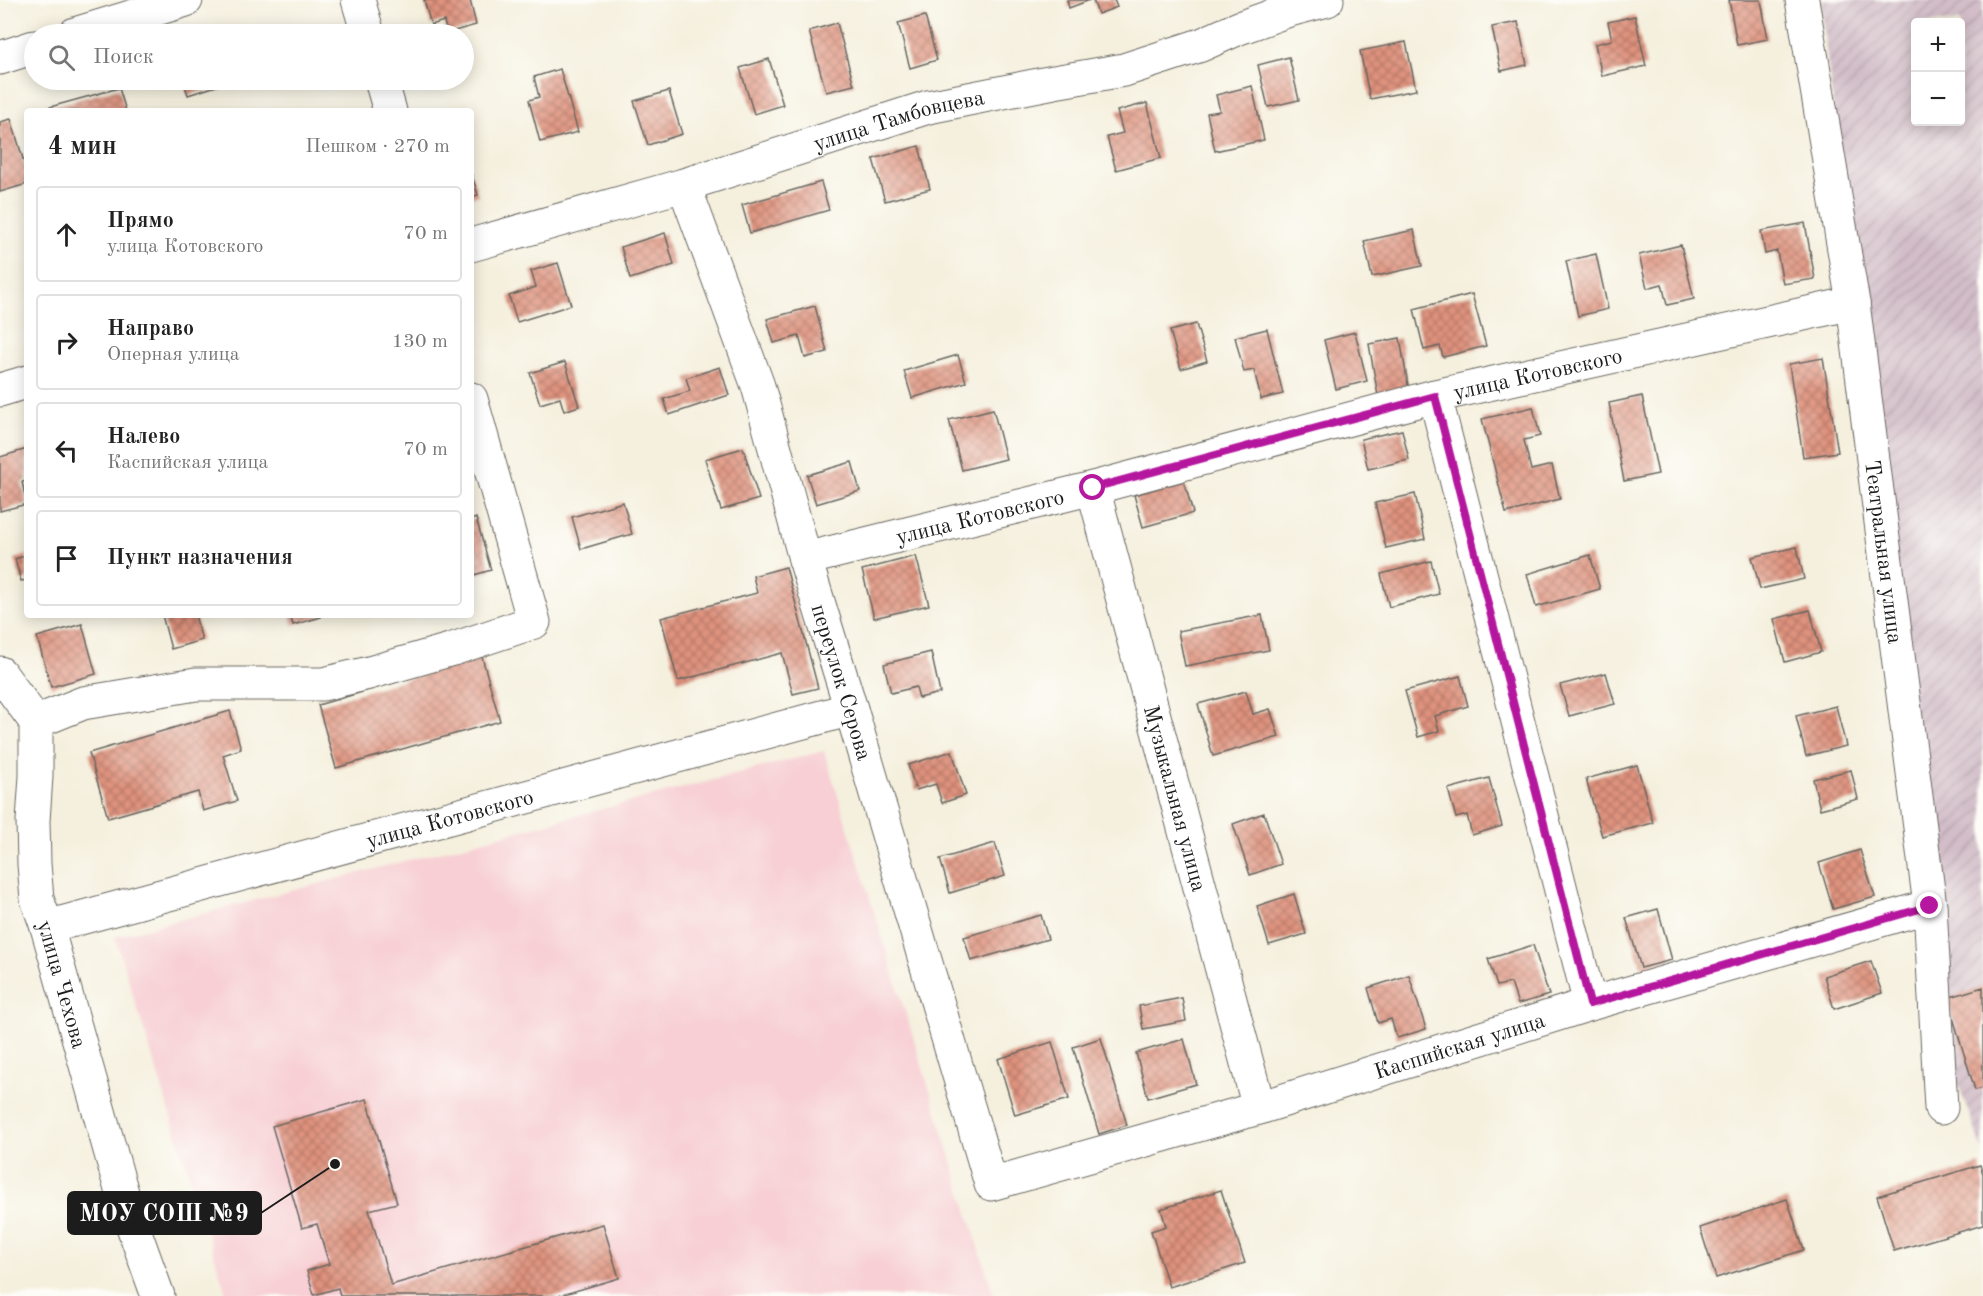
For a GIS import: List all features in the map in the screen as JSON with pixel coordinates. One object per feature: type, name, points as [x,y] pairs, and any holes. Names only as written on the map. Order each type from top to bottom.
[{"type":"street","points":[[108,24],[186,0]]},
{"type":"street","points":[[358,0],[365,24]]},
{"type":"street","name":"улица Тамбовцева","points":[[474,244],[684,184],[928,107],[1124,70],[1201,45],[1289,10],[1327,0]]},
{"type":"street","name":"Театральная улица","points":[[1802,0],[1853,303],[1930,906],[1941,1108]]},
{"type":"street","points":[[0,58],[24,50]]},
{"type":"street","points":[[384,90],[389,108]]},
{"type":"street","name":"переулок Серова","points":[[684,184],[758,386],[805,559],[990,1184]]},
{"type":"street","name":"улица Котовского","points":[[805,559],[1093,488],[1435,396],[1853,303]]},
{"type":"street","points":[[0,390],[24,383]]},
{"type":"street","points":[[1435,396],[1590,1004]]},
{"type":"street","points":[[0,673],[36,722],[83,703],[196,684],[323,684],[443,652],[534,622],[474,410]]},
{"type":"street","name":"Музыкальная улица","points":[[1093,488],[1259,1108]]},
{"type":"street","name":"улица Котовского","points":[[47,927],[851,709]]},
{"type":"street","name":"улица Чехова","points":[[36,722],[33,822],[37,899],[47,927],[126,1207],[158,1296]]},
{"type":"street","name":"Каспийская улица","points":[[990,1184],[1259,1108],[1590,1004],[1930,906]]},
{"type":"shaded area","points":[[1820,0],[1983,0],[1983,1150],[1952,1068]]},
{"type":"shaded area","points":[[824,751],[994,1296],[227,1296],[115,937]]},
{"type":"building","points":[[424,0],[470,0],[476,25],[445,24],[444,21],[431,24]]},
{"type":"building","points":[[1067,0],[1090,0],[1069,8]]},
{"type":"building","points":[[1093,0],[1114,0],[1117,7],[1098,14]]},
{"type":"building","points":[[1729,0],[1761,0],[1768,39],[1737,45]]},
{"type":"building","points":[[925,16],[937,60],[910,68],[898,23]]},
{"type":"building","points":[[1635,16],[1646,66],[1602,76],[1595,44],[1612,40],[1608,22]]},
{"type":"building","points":[[1518,22],[1527,65],[1501,71],[1492,27]]},
{"type":"building","points":[[837,23],[854,85],[826,92],[809,31]]},
{"type":"building","points":[[1406,42],[1416,90],[1370,99],[1360,51]]},
{"type":"building","points":[[1289,57],[1299,100],[1268,107],[1258,65]]},
{"type":"building","points":[[769,59],[783,105],[754,114],[740,68]]},
{"type":"building","points":[[560,69],[578,132],[540,142],[529,100],[539,97],[534,77]]},
{"type":"building","points":[[1252,86],[1264,140],[1215,151],[1207,113],[1220,111],[1216,95]]},
{"type":"building","points":[[112,90],[120,90],[125,108],[50,108]]},
{"type":"building","points":[[186,90],[204,90],[188,95]]},
{"type":"building","points":[[669,91],[682,134],[648,145],[634,101]]},
{"type":"building","points":[[1147,103],[1161,158],[1116,170],[1107,137],[1123,133],[1117,111]]},
{"type":"building","points":[[11,119],[24,162],[24,185],[0,192],[0,122]]},
{"type":"building","points":[[919,146],[930,189],[885,201],[873,159]]},
{"type":"building","points":[[474,182],[478,195],[474,196]]},
{"type":"building","points":[[821,182],[829,210],[750,233],[742,205]]},
{"type":"building","points":[[1805,223],[1815,279],[1783,284],[1777,251],[1765,254],[1761,231]]},
{"type":"building","points":[[1414,230],[1422,266],[1372,277],[1364,241]]},
{"type":"building","points":[[665,233],[674,265],[630,279],[621,247]]},
{"type":"building","points":[[1681,245],[1694,299],[1667,305],[1662,284],[1647,288],[1639,255]]},
{"type":"building","points":[[1596,254],[1608,309],[1578,316],[1566,261]]},
{"type":"building","points":[[558,263],[571,305],[517,322],[509,296],[536,287],[531,271]]},
{"type":"building","points":[[1472,294],[1486,346],[1443,357],[1440,346],[1424,350],[1414,309]]},
{"type":"building","points":[[815,306],[827,352],[805,358],[799,336],[774,343],[767,319]]},
{"type":"building","points":[[1196,324],[1207,361],[1181,369],[1170,331]]},
{"type":"building","points":[[1267,329],[1283,394],[1261,399],[1254,370],[1244,372],[1235,337]]},
{"type":"building","points":[[1355,332],[1367,381],[1336,389],[1324,340]]},
{"type":"building","points":[[1400,338],[1409,391],[1378,396],[1369,344]]},
{"type":"building","points":[[958,355],[966,382],[912,398],[904,371]]},
{"type":"building","points":[[1823,358],[1838,452],[1803,457],[1789,364]]},
{"type":"building","points":[[565,362],[579,406],[564,411],[560,398],[540,404],[530,373]]},
{"type":"building","points":[[720,367],[729,395],[669,415],[664,399],[690,391],[686,378]]},
{"type":"building","points":[[1642,396],[1658,474],[1624,481],[1609,403]]},
{"type":"building","points":[[1533,407],[1540,436],[1524,440],[1531,470],[1552,465],[1560,499],[1506,513],[1482,419]]},
{"type":"building","points":[[993,409],[1006,459],[962,470],[949,420]]},
{"type":"building","points":[[1402,430],[1409,460],[1368,469],[1361,439]]},
{"type":"building","points":[[743,448],[759,499],[721,510],[705,459]]},
{"type":"building","points":[[24,450],[24,482],[22,482],[24,505],[0,511],[0,457]]},
{"type":"building","points":[[852,462],[860,491],[816,504],[807,475]]},
{"type":"building","points":[[1184,481],[1193,513],[1143,527],[1134,495]]},
{"type":"building","points":[[1415,494],[1425,539],[1386,548],[1375,503]]},
{"type":"building","points":[[623,502],[632,534],[581,549],[572,517]]},
{"type":"building","points":[[476,518],[491,570],[474,575],[474,519]]},
{"type":"building","points":[[1797,547],[1804,579],[1760,589],[1752,557]]},
{"type":"building","points":[[1590,555],[1600,589],[1536,607],[1527,574]]},
{"type":"building","points":[[24,556],[24,580],[21,581],[15,559]]},
{"type":"building","points":[[916,556],[929,605],[874,618],[862,570]]},
{"type":"building","points":[[1431,561],[1439,594],[1389,607],[1381,574]]},
{"type":"building","points":[[786,567],[818,688],[793,694],[782,653],[678,681],[661,618],[757,593],[753,576]]},
{"type":"building","points":[[1810,610],[1821,652],[1785,662],[1774,619]]},
{"type":"building","points":[[1262,615],[1269,650],[1185,666],[1178,631]]},
{"type":"building","points":[[163,618],[196,618],[202,640],[171,649]]},
{"type":"building","points":[[291,618],[318,618],[293,625]]},
{"type":"building","points":[[82,624],[96,674],[51,687],[37,637]]},
{"type":"building","points":[[931,652],[940,693],[919,698],[916,687],[891,693],[884,664]]},
{"type":"building","points":[[482,657],[500,721],[336,768],[318,705]]},
{"type":"building","points":[[1606,673],[1615,704],[1569,716],[1560,685]]},
{"type":"building","points":[[1460,676],[1468,706],[1435,716],[1439,731],[1418,737],[1405,691]]},
{"type":"building","points":[[1246,691],[1253,714],[1270,709],[1279,737],[1213,756],[1198,704]]},
{"type":"building","points":[[1836,706],[1846,746],[1806,756],[1796,716]]},
{"type":"building","points":[[230,711],[241,749],[223,755],[237,801],[203,811],[198,792],[108,818],[89,753]]},
{"type":"building","points":[[952,751],[966,795],[942,803],[936,784],[916,790],[908,765]]},
{"type":"building","points":[[1637,765],[1653,823],[1602,836],[1586,779]]},
{"type":"building","points":[[1851,770],[1858,799],[1820,809],[1813,779]]},
{"type":"building","points":[[1489,778],[1502,826],[1472,835],[1467,815],[1456,818],[1448,789]]},
{"type":"building","points":[[1264,813],[1281,864],[1250,875],[1233,824]]},
{"type":"building","points":[[995,843],[1005,876],[950,893],[940,859]]},
{"type":"building","points":[[1860,850],[1875,897],[1833,909],[1819,863]]},
{"type":"building","points":[[1294,894],[1306,934],[1269,945],[1257,906]]},
{"type":"building","points":[[1658,909],[1672,960],[1641,968],[1626,918]]},
{"type":"building","points":[[1041,915],[1048,939],[971,961],[964,937]]},
{"type":"building","points":[[1533,945],[1549,995],[1518,1004],[1511,983],[1497,986],[1488,959]]},
{"type":"building","points":[[1871,961],[1882,993],[1834,1009],[1824,976]]},
{"type":"building","points":[[1409,975],[1426,1029],[1397,1038],[1391,1019],[1378,1023],[1368,988]]},
{"type":"building","points":[[1983,987],[1983,1088],[1975,1090],[1947,998]]},
{"type":"building","points":[[1182,998],[1186,1021],[1143,1029],[1139,1006]]},
{"type":"building","points":[[1101,1038],[1127,1125],[1099,1134],[1073,1047]]},
{"type":"building","points":[[1184,1039],[1196,1084],[1148,1098],[1136,1053]]},
{"type":"building","points":[[1052,1042],[1069,1099],[1015,1115],[998,1059]]},
{"type":"building","points":[[367,1099],[397,1203],[369,1210],[391,1285],[603,1224],[619,1278],[558,1296],[340,1296],[338,1288],[314,1295],[307,1271],[329,1264],[317,1224],[302,1228],[272,1126]]},
{"type":"building","points":[[1980,1165],[1983,1174],[1983,1225],[1894,1251],[1877,1196]]},
{"type":"building","points":[[1221,1190],[1245,1263],[1169,1287],[1151,1231],[1166,1226],[1161,1209]]},
{"type":"building","points":[[1787,1199],[1804,1250],[1716,1278],[1700,1228]]},
{"type":"place","name":"МОУ СОШ №9","points":[[335,1164]]},
{"type":"route","points":[[1093,488],[1435,396],[1590,1004],[1930,906]]}]
